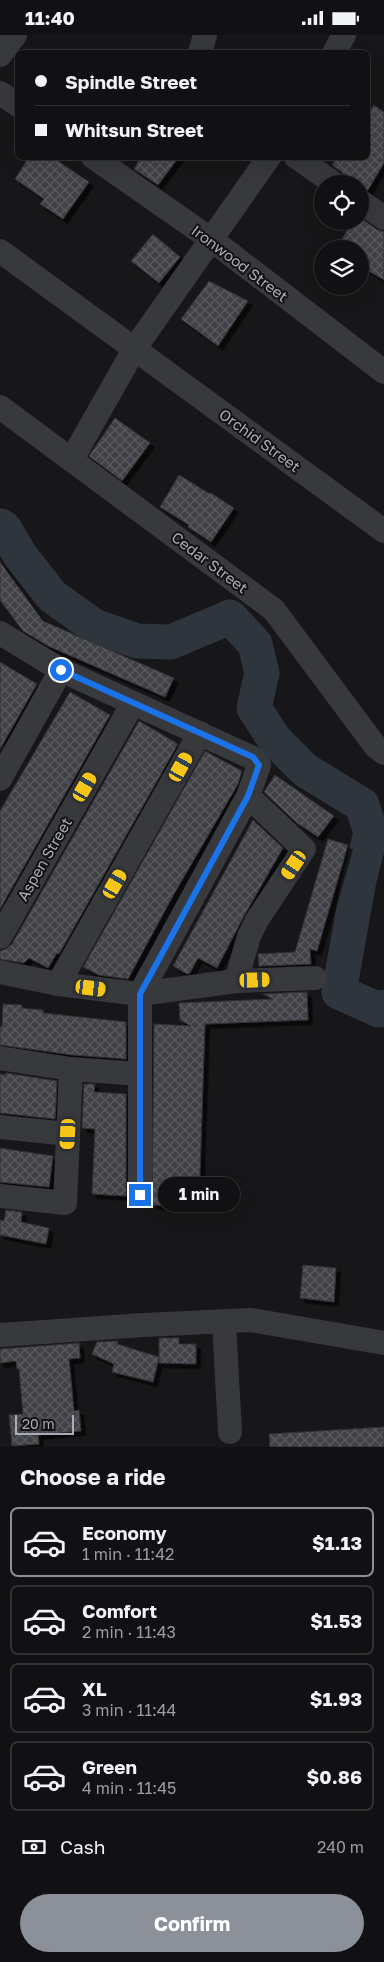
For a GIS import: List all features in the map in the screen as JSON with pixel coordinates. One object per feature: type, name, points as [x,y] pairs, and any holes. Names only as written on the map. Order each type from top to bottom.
[{"type":"street","points":[[0,55],[14,35]]},
{"type":"street","points":[[201,50],[205,35]]},
{"type":"street","points":[[336,50],[344,35]]},
{"type":"street","points":[[0,93],[15,103]]},
{"type":"street","name":"Ironwood Street","points":[[97,160],[212,240],[384,373]]},
{"type":"street","points":[[72,459],[135,348],[266,160]]},
{"type":"street","points":[[300,160],[322,175]]},
{"type":"street","name":"Orchid Street","points":[[0,251],[384,531]]},
{"type":"street","name":"Cedar Street","points":[[0,407],[274,610],[376,747],[384,753]]},
{"type":"street","points":[[0,633],[61,670],[253,757],[258,761],[259,769],[248,796],[140,994],[140,1195]]},
{"type":"street","points":[[0,779],[61,670]]},
{"type":"street","name":"Aspen Street","points":[[0,937],[133,703]]},
{"type":"street","points":[[58,984],[200,733]]},
{"type":"street","points":[[236,981],[249,936],[257,920],[304,849],[248,796]]},
{"type":"street","points":[[0,973],[58,984],[140,994],[236,981],[315,978]]},
{"type":"street","points":[[0,1058],[71,1069],[140,1074]]},
{"type":"street","points":[[0,1196],[65,1203],[71,1069]]},
{"type":"street","points":[[0,1127],[68,1134]]},
{"type":"street","points":[[0,1335],[143,1325],[251,1321],[384,1343]]},
{"type":"street","points":[[224,1322],[230,1432]]},
{"type":"building","points":[[374,105],[384,112],[384,163],[369,188],[369,175],[344,175],[332,165],[335,160],[370,160],[370,111]]},
{"type":"building","points":[[27,160],[56,160],[89,182],[63,219],[40,204],[44,199],[15,179]]},
{"type":"building","points":[[139,160],[177,160],[158,185],[134,169]]},
{"type":"building","points":[[369,224],[384,232],[384,280],[369,271],[369,240],[342,240],[347,230],[369,230]]},
{"type":"building","points":[[153,234],[180,257],[159,283],[131,261]]},
{"type":"building","points":[[209,281],[248,301],[218,346],[181,319]]},
{"type":"building","points":[[115,418],[150,443],[122,481],[89,456]]},
{"type":"building","points":[[179,475],[234,508],[211,542],[188,527],[189,525],[160,507]]},
{"type":"building","points":[[0,562],[43,621],[174,678],[165,697],[48,646],[23,631],[0,600]]},
{"type":"building","points":[[0,662],[37,684],[0,749]]},
{"type":"building","points":[[70,692],[110,715],[0,909],[0,811]]},
{"type":"building","points":[[139,721],[178,744],[59,954],[57,953],[48,968],[29,958],[24,963],[0,959],[0,951],[12,944]]},
{"type":"building","points":[[205,751],[242,771],[238,784],[174,894],[128,979],[99,975],[83,967]]},
{"type":"building","points":[[275,775],[334,816],[318,837],[297,823],[264,792]]},
{"type":"building","points":[[253,820],[283,848],[217,968],[198,958],[190,973],[187,974],[173,966]]},
{"type":"building","points":[[328,839],[348,845],[317,951],[310,949],[311,964],[259,966],[258,954],[295,952]]},
{"type":"building","points":[[307,992],[308,1020],[205,1024],[199,1202],[175,1200],[175,1206],[152,1205],[154,1024],[191,1026],[180,1020],[179,1003],[273,999],[263,994]]},
{"type":"building","points":[[3,1004],[22,1005],[22,1008],[43,1010],[43,1013],[126,1022],[126,1059],[73,1055],[0,1045]]},
{"type":"building","points":[[6,1073],[57,1081],[55,1119],[0,1113],[0,1074],[6,1075]]},
{"type":"building","points":[[84,1084],[95,1084],[94,1092],[126,1094],[126,1196],[92,1194],[95,1129],[82,1128]]},
{"type":"building","points":[[0,1148],[53,1156],[49,1187],[0,1182]]},
{"type":"building","points":[[6,1210],[22,1212],[21,1222],[49,1228],[46,1244],[0,1235],[0,1220],[4,1221]]},
{"type":"building","points":[[303,1265],[336,1268],[334,1302],[300,1298]]},
{"type":"building","points":[[159,1338],[179,1338],[179,1344],[196,1344],[196,1364],[159,1363],[159,1358],[153,1382],[112,1372],[114,1364],[92,1354],[97,1342],[118,1341],[117,1344],[159,1357]]},
{"type":"building","points":[[79,1343],[80,1358],[69,1359],[74,1411],[79,1410],[81,1431],[38,1435],[39,1444],[12,1446],[9,1415],[23,1414],[19,1369],[17,1369],[16,1361],[0,1363],[0,1349]]},
{"type":"building","points":[[384,1427],[384,1447],[270,1447],[269,1434]]},
{"type":"waterway","points":[[0,526],[4,528],[20,555],[52,596],[94,626],[137,641],[171,642],[230,617],[255,644],[262,673],[254,708],[275,740],[305,770],[362,805],[371,833],[359,880],[339,992],[379,1010],[384,1007]]},
{"type":"route","points":[[61,670],[253,757],[258,761],[259,765],[248,796],[140,994],[140,1195]]}]
